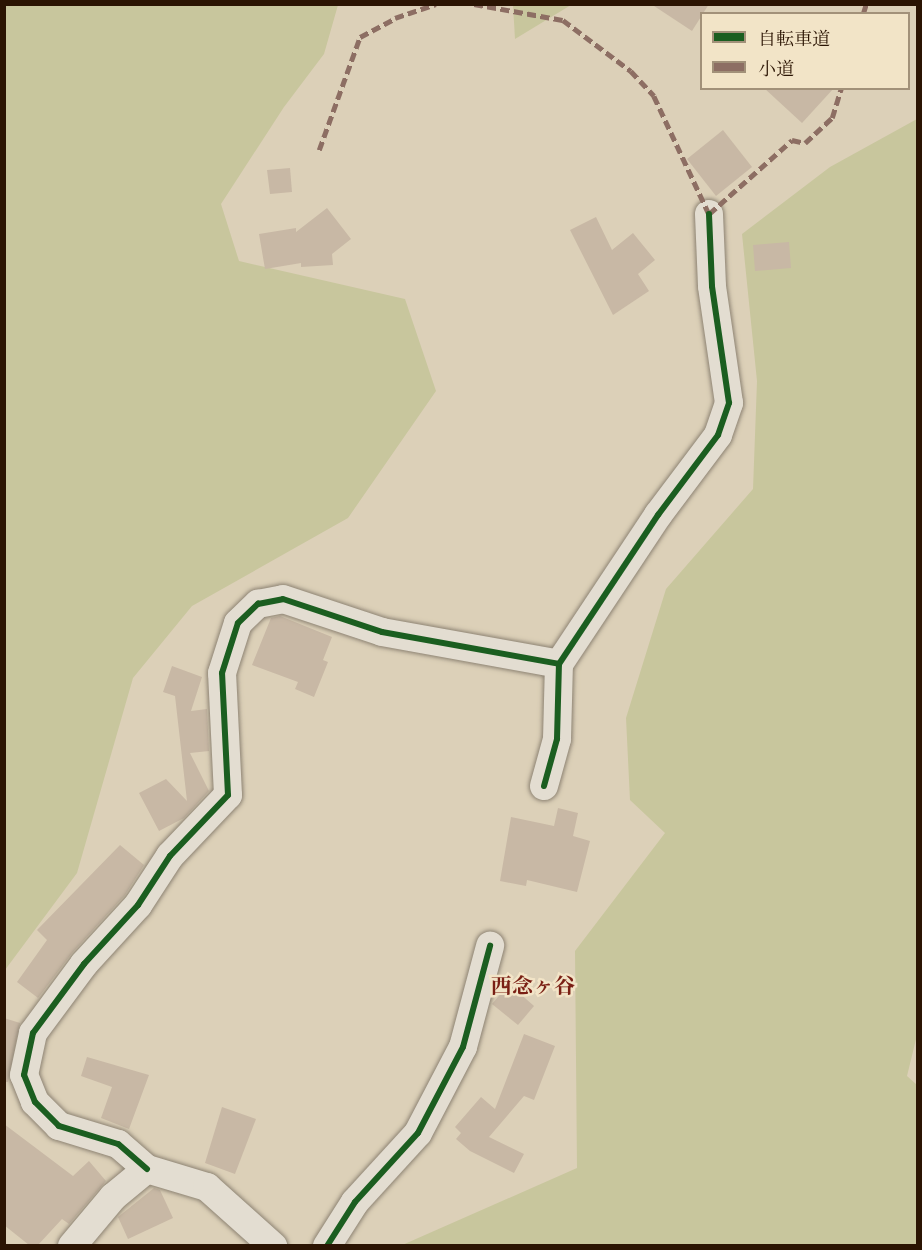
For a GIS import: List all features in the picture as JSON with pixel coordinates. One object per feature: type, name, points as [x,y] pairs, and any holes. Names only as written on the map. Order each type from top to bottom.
[{"type":"street","points":[[544,786],[557,739],[559,664],[658,515],[718,435],[729,404],[712,286],[709,214]]},
{"type":"street","points":[[273,1245],[207,1186],[147,1169],[118,1144],[59,1126],[35,1102],[24,1075],[33,1033],[84,964],[138,905],[170,856],[228,795],[222,674],[238,623],[258,604],[283,599],[382,632],[559,664]]},
{"type":"street","points":[[327,1245],[355,1202],[418,1133],[463,1047],[490,946]]},
{"type":"street","points":[[72,1245],[113,1197],[147,1169]]},
{"type":"shaded area","points":[[513,4],[571,5],[515,39]]},
{"type":"shaded area","points":[[5,5],[338,5],[324,54],[284,107],[221,204],[239,261],[405,299],[436,391],[348,518],[192,606],[133,678],[77,873],[5,970]]},
{"type":"shaded area","points":[[917,119],[918,1031],[907,1076],[917,1085],[917,1245],[400,1246],[577,1168],[575,951],[665,833],[630,800],[626,718],[666,589],[753,489],[757,381],[742,234],[830,167]]},
{"type":"building","points":[[651,4],[709,4],[704,12],[700,12],[700,18],[692,31]]},
{"type":"building","points":[[766,90],[832,90],[802,123]]},
{"type":"building","points":[[723,130],[752,167],[716,196],[687,159]]},
{"type":"building","points":[[290,168],[292,192],[270,194],[267,170]]},
{"type":"building","points":[[327,208],[351,239],[332,254],[333,265],[301,267],[301,263],[265,269],[259,234],[296,228],[296,232]]},
{"type":"building","points":[[596,217],[612,250],[633,233],[655,260],[638,274],[649,291],[613,315],[570,230]]},
{"type":"building","points":[[789,242],[791,268],[755,271],[753,245]]},
{"type":"building","points":[[280,616],[332,637],[323,660],[328,662],[314,697],[295,689],[298,682],[252,665],[271,618]]},
{"type":"building","points":[[172,666],[202,677],[191,711],[207,709],[209,751],[190,753],[209,791],[184,818],[159,831],[139,793],[166,779],[187,801],[175,696],[163,692]]},
{"type":"building","points":[[558,808],[578,813],[573,836],[590,841],[577,892],[527,880],[526,886],[500,881],[511,817],[554,826]]},
{"type":"building","points":[[120,845],[144,865],[125,895],[72,953],[38,998],[17,982],[47,940],[37,930]]},
{"type":"building","points":[[509,984],[534,1006],[518,1025],[492,1004]]},
{"type":"building","points":[[4,1018],[20,1023],[8,1082],[4,1082]]},
{"type":"building","points":[[524,1034],[555,1046],[534,1100],[524,1096],[489,1137],[524,1154],[514,1173],[470,1151],[456,1139],[461,1133],[455,1127],[481,1097],[495,1109]]},
{"type":"building","points":[[87,1057],[149,1075],[129,1129],[101,1118],[112,1087],[81,1076]]},
{"type":"building","points":[[222,1107],[256,1119],[235,1174],[205,1163]]},
{"type":"building","points":[[4,1124],[73,1176],[89,1161],[106,1181],[69,1224],[62,1219],[38,1245],[29,1245],[4,1225]]},
{"type":"building","points":[[154,1188],[160,1190],[173,1218],[128,1239],[118,1217]]},
{"type":"marked path","points":[[319,150],[360,37],[395,18],[436,4]]},
{"type":"marked path","points":[[474,4],[563,20],[631,71],[654,96],[709,214],[792,140],[805,143],[832,118],[840,90]]},
{"type":"marked path","points":[[864,12],[866,4]]},
{"type":"cycle path","points":[[544,786],[557,739],[559,664],[658,515],[718,435],[729,403],[712,286],[709,214]]},
{"type":"cycle path","points":[[147,1169],[118,1144],[59,1126],[35,1102],[24,1075],[33,1033],[84,964],[138,905],[170,856],[228,795],[222,673],[238,623],[258,604],[283,599],[382,632],[559,664]]},
{"type":"cycle path","points":[[327,1246],[355,1202],[418,1133],[463,1047],[490,946]]},
{"type":"district","name":"西念ヶ谷","points":[[533,987]]}]
